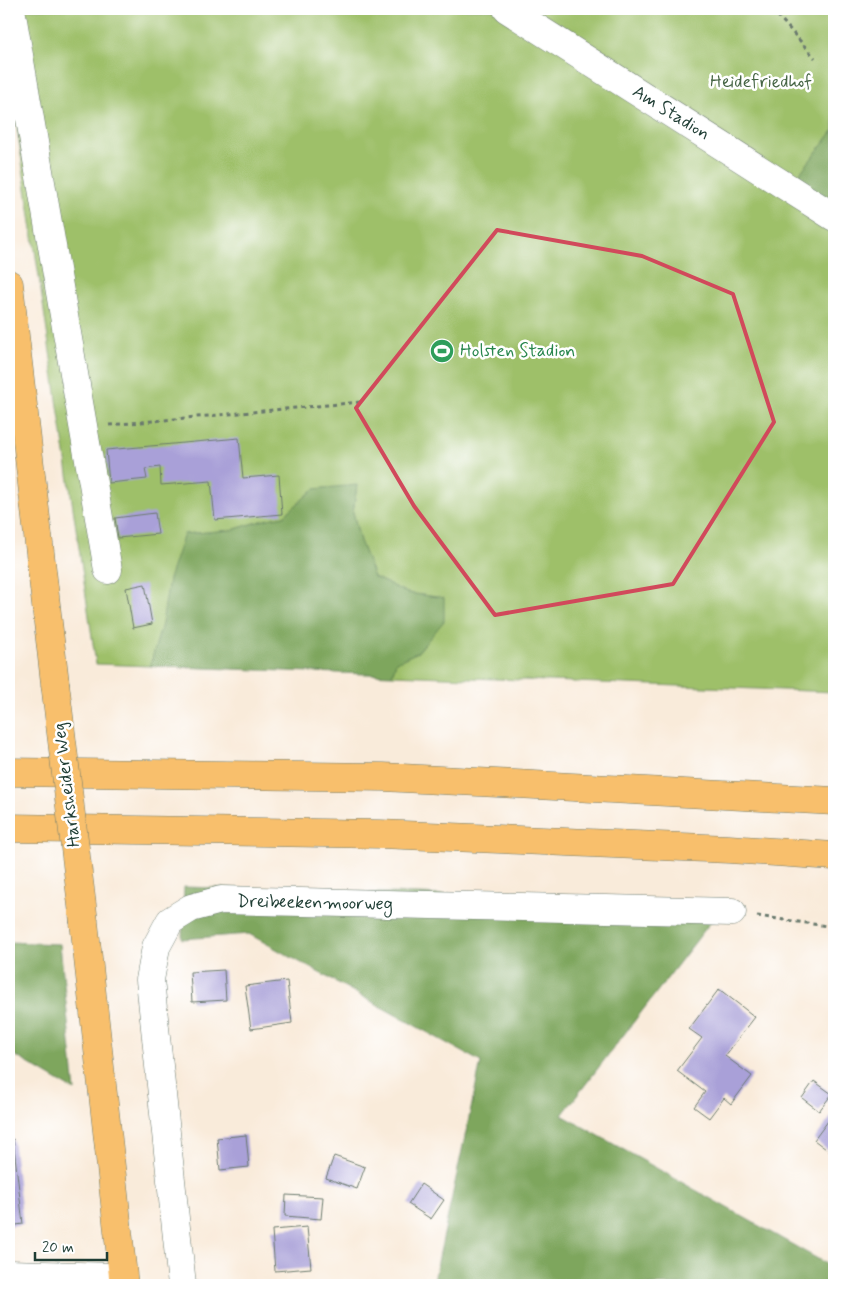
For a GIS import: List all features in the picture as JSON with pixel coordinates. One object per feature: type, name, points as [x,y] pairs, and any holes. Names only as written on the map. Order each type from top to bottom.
[{"type":"main road","name":"Harksheider Weg","points":[[9,284],[84,922],[123,1281]]},
{"type":"main road","points":[[9,772],[383,777],[834,801]]},
{"type":"main road","points":[[9,828],[380,834],[729,849],[834,856]]},
{"type":"street","points":[[11,9],[108,570]]},
{"type":"street","name":"Am Stadion","points":[[508,9],[834,217]]},
{"type":"street","name":"Dreibeekenmoorweg","points":[[182,1285],[150,980],[156,948],[170,921],[191,908],[221,900],[732,912]]},
{"type":"street","points":[[9,1274],[113,1277],[123,1281]]},
{"type":"path","points":[[772,9],[815,58]]},
{"type":"path","points":[[83,428],[361,402]]},
{"type":"path","points":[[732,912],[834,927]]},
{"type":"highlighted area","points":[[497,230],[642,256],[733,294],[774,422],[673,584],[495,615],[414,506],[356,408]]},
{"type":"green space","name":"Holsten Stadion","points":[[9,9],[834,9],[834,130],[789,187],[834,217],[834,692],[392,675],[396,662],[418,652],[444,598],[407,593],[374,577],[360,541],[353,512],[357,486],[314,489],[284,516],[232,530],[184,534],[150,666],[96,664],[9,74]]},
{"type":"green space","points":[[834,130],[834,217],[789,187]]},
{"type":"green space","points":[[357,485],[353,512],[360,541],[374,577],[407,593],[444,598],[444,621],[418,652],[396,662],[392,675],[150,666],[162,624],[169,579],[184,534],[232,530],[284,516],[314,489]]},
{"type":"green space","points":[[184,887],[684,902],[713,919],[562,1115],[834,1268],[834,1285],[433,1285],[481,1062],[249,934],[182,939]]},
{"type":"green space","points":[[9,942],[60,944],[75,1091],[9,1052]]},
{"type":"building","points":[[239,438],[243,478],[279,475],[282,514],[215,520],[211,481],[161,485],[160,467],[145,469],[147,479],[109,483],[106,450]]},
{"type":"building","points":[[155,513],[158,534],[118,538],[115,518]]},
{"type":"building","points":[[145,584],[152,624],[133,628],[126,588]]},
{"type":"building","points":[[224,970],[226,1000],[192,1002],[190,972]]},
{"type":"building","points":[[287,981],[292,1023],[251,1029],[245,986]]},
{"type":"building","points":[[719,989],[755,1017],[725,1056],[752,1076],[731,1104],[724,1098],[709,1118],[694,1107],[705,1092],[677,1071],[702,1038],[689,1029]]},
{"type":"building","points":[[814,1081],[832,1094],[819,1111],[802,1098]]},
{"type":"building","points":[[834,1113],[834,1155],[814,1140]]},
{"type":"building","points":[[246,1135],[249,1167],[220,1170],[217,1138]]},
{"type":"building","points":[[9,1139],[13,1139],[23,1224],[9,1226]]},
{"type":"building","points":[[334,1156],[365,1167],[357,1189],[326,1178]]},
{"type":"building","points":[[421,1184],[444,1200],[431,1219],[408,1204]]},
{"type":"building","points":[[286,1195],[323,1197],[321,1219],[285,1216]]},
{"type":"building","points":[[307,1227],[311,1268],[275,1271],[272,1230]]},
{"type":"place","name":"Holsten Stadion","points":[[442,351]]},
{"type":"park label","name":"Heidefriedhof","points":[[761,82]]}]
